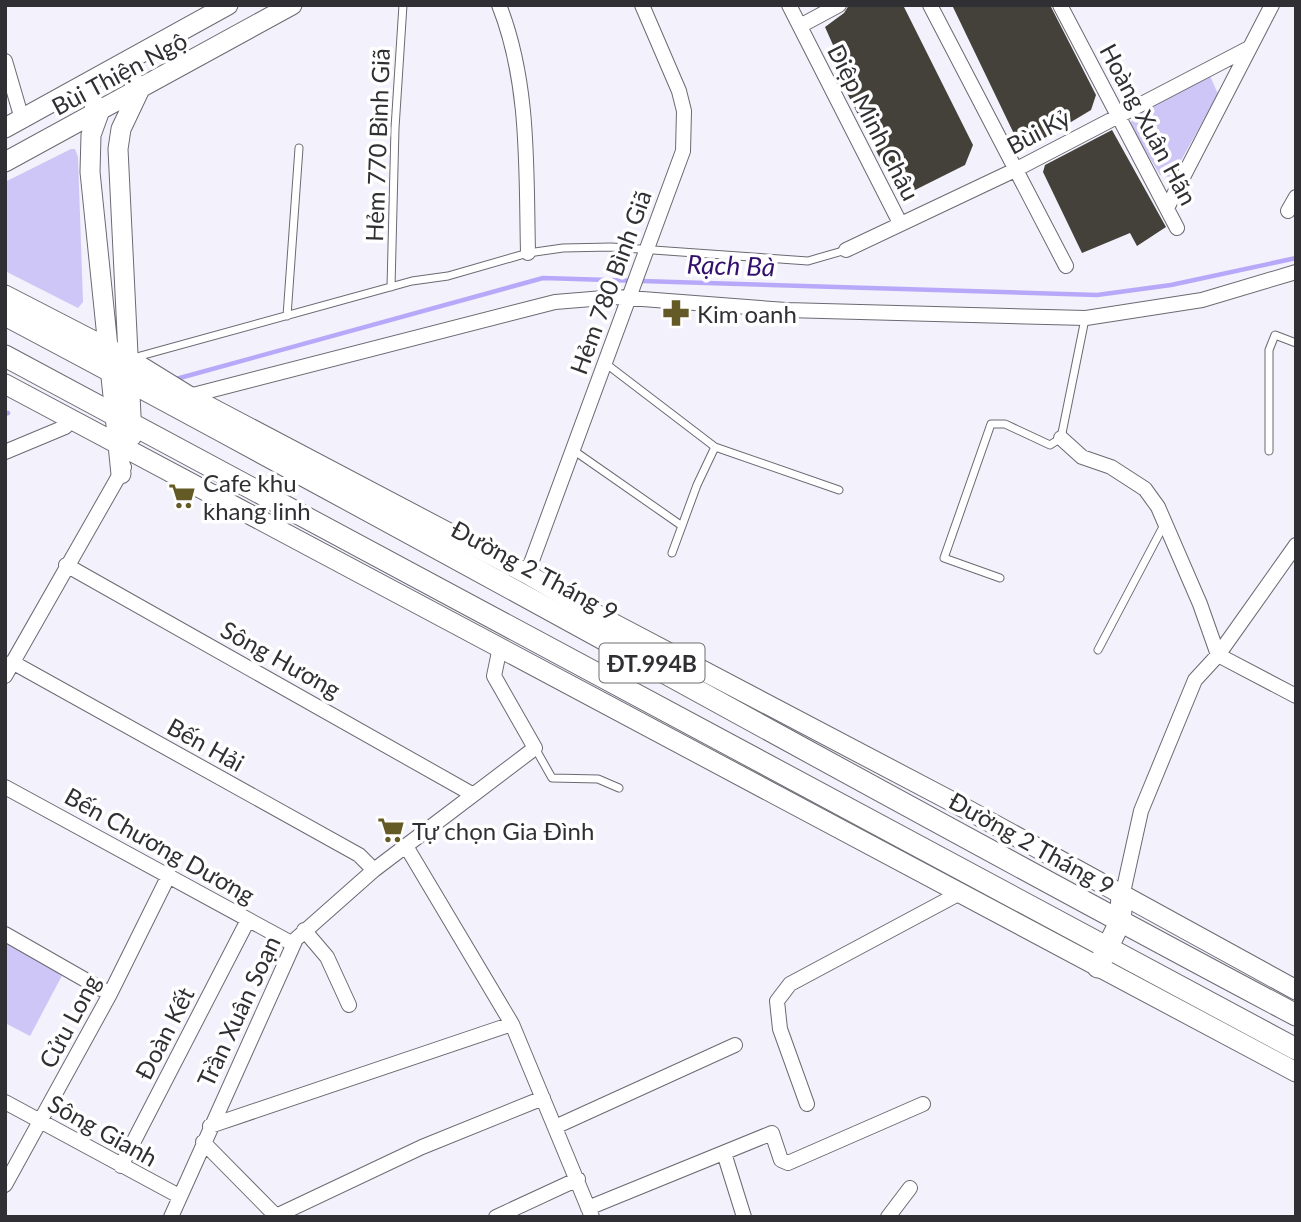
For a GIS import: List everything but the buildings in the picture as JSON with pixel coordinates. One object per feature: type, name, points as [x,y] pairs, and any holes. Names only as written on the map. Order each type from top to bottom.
[{"type":"main road","name":"Bùi Thiện Ngộ","points":[[13,123],[228,5]]},
{"type":"main road","name":"Bùi Thiện Ngộ","points":[[5,162],[99,113],[292,5]]},
{"type":"main road","points":[[123,419],[130,381],[118,149],[121,129],[139,91],[124,64]]},
{"type":"main road","points":[[84,85],[99,113],[91,135],[90,172],[110,371],[123,419],[125,446],[121,474]]},
{"type":"main road","name":"Đường 2 Tháng 9","points":[[5,295],[129,359],[189,396],[527,574],[599,625],[1120,922],[1296,1015]]},
{"type":"main road","name":"Đường 2 Tháng 9","points":[[5,315],[599,625],[956,803],[1122,897],[1296,990]]},
{"type":"main road","name":"ĐT.994B","points":[[5,356],[123,419],[960,893],[1296,1049]]},
{"type":"main road","name":"ĐT.994B","points":[[5,384],[500,647],[566,671],[1102,957],[1296,1072]]},
{"type":"main road","points":[[1102,957],[1120,922],[1122,897]]},
{"type":"street","points":[[499,5],[514,43],[521,96],[525,137],[528,253]]},
{"type":"street","name":"Hẻm 780 Bình Giã","points":[[527,574],[683,151],[684,111],[674,74],[642,5]]},
{"type":"street","name":"Diệp Minh Châu","points":[[789,5],[900,223]]},
{"type":"street","points":[[800,26],[839,5]]},
{"type":"street","points":[[930,5],[1066,266]]},
{"type":"street","points":[[1167,208],[1272,5]]},
{"type":"street","name":"Hoàng Xuân Hãn","points":[[1065,7],[1177,228]]},
{"type":"street","name":"Bùi Kỷ","points":[[846,250],[1015,170],[1249,48]]},
{"type":"street","points":[[5,61],[13,123]]},
{"type":"street","points":[[1288,211],[1296,197]]},
{"type":"street","points":[[189,396],[555,302],[629,298],[786,310],[1086,318],[1202,300],[1296,272]]},
{"type":"street","points":[[5,452],[65,428],[74,419]]},
{"type":"street","points":[[1062,438],[1082,457],[1111,467],[1145,489],[1165,522],[1218,655],[1296,696]]},
{"type":"street","points":[[5,676],[66,565],[121,474]]},
{"type":"street","points":[[1122,897],[1141,811],[1195,680],[1218,655],[1296,545]]},
{"type":"street","name":"Sông Hương","points":[[66,565],[472,794]]},
{"type":"street","points":[[500,647],[494,676],[535,748]]},
{"type":"street","name":"Bến Hải","points":[[12,662],[359,855],[374,870]]},
{"type":"street","name":"Trần Xuân Soạn","points":[[171,1217],[293,944],[304,930],[374,870],[535,748]]},
{"type":"street","name":"Bến Chương Dương","points":[[5,787],[293,944]]},
{"type":"street","points":[[406,846],[512,1024],[590,1212],[772,1133],[781,1160],[788,1163],[923,1104]]},
{"type":"street","name":"Cửu Long","points":[[5,1185],[110,995],[169,875]]},
{"type":"street","points":[[807,1104],[780,1028],[777,1001],[790,984],[960,893]]},
{"type":"street","name":"Đoàn Kết","points":[[121,1166],[248,920]]},
{"type":"street","points":[[304,930],[327,957],[349,1005]]},
{"type":"street","points":[[5,934],[110,995]]},
{"type":"street","points":[[210,1126],[512,1024]]},
{"type":"street","points":[[555,1127],[736,1045]]},
{"type":"street","points":[[203,1142],[277,1216],[422,1147],[543,1098]]},
{"type":"street","name":"Sông Gianh","points":[[5,1102],[179,1196]]},
{"type":"street","points":[[724,1153],[744,1217]]},
{"type":"street","points":[[496,1217],[578,1179]]},
{"type":"street","points":[[888,1217],[910,1188]]},
{"type":"lane","name":"Hẻm 770 Bình Giã","points":[[391,287],[395,128],[403,5]]},
{"type":"lane","points":[[287,316],[299,148]]},
{"type":"lane","points":[[129,359],[391,287],[448,276],[528,253],[599,247],[808,261],[846,250]]},
{"type":"lane","points":[[1000,578],[944,558],[990,424],[1005,424],[1050,445],[1062,438],[1086,318]]},
{"type":"lane","points":[[1269,452],[1269,350],[1275,335],[1296,343]]},
{"type":"lane","points":[[604,362],[715,447],[839,491]]},
{"type":"lane","points":[[672,553],[715,447]]},
{"type":"lane","points":[[573,450],[682,526]]},
{"type":"lane","points":[[1098,650],[1165,522]]},
{"type":"lane","points":[[535,748],[552,778],[598,779],[618,788]]},
{"type":"shaded area","points":[[1210,76],[1218,94],[1174,173],[1169,177],[1160,175],[1129,124],[1139,113]]},
{"type":"shaded area","points":[[75,149],[78,157],[83,302],[78,308],[5,271],[5,182]]},
{"type":"shaded area","points":[[5,935],[66,968],[30,1036],[5,1023]]},
{"type":"waterway","name":"Rạch Bà","points":[[176,379],[543,278],[1097,295],[1171,285],[1296,258]]},
{"type":"place","name":"Kim oanh","points":[[676,313]]},
{"type":"place","name":"Cafe khu khang linh","points":[[182,496]]},
{"type":"place","name":"Tự chọn Gia Đình","points":[[391,830]]}]
